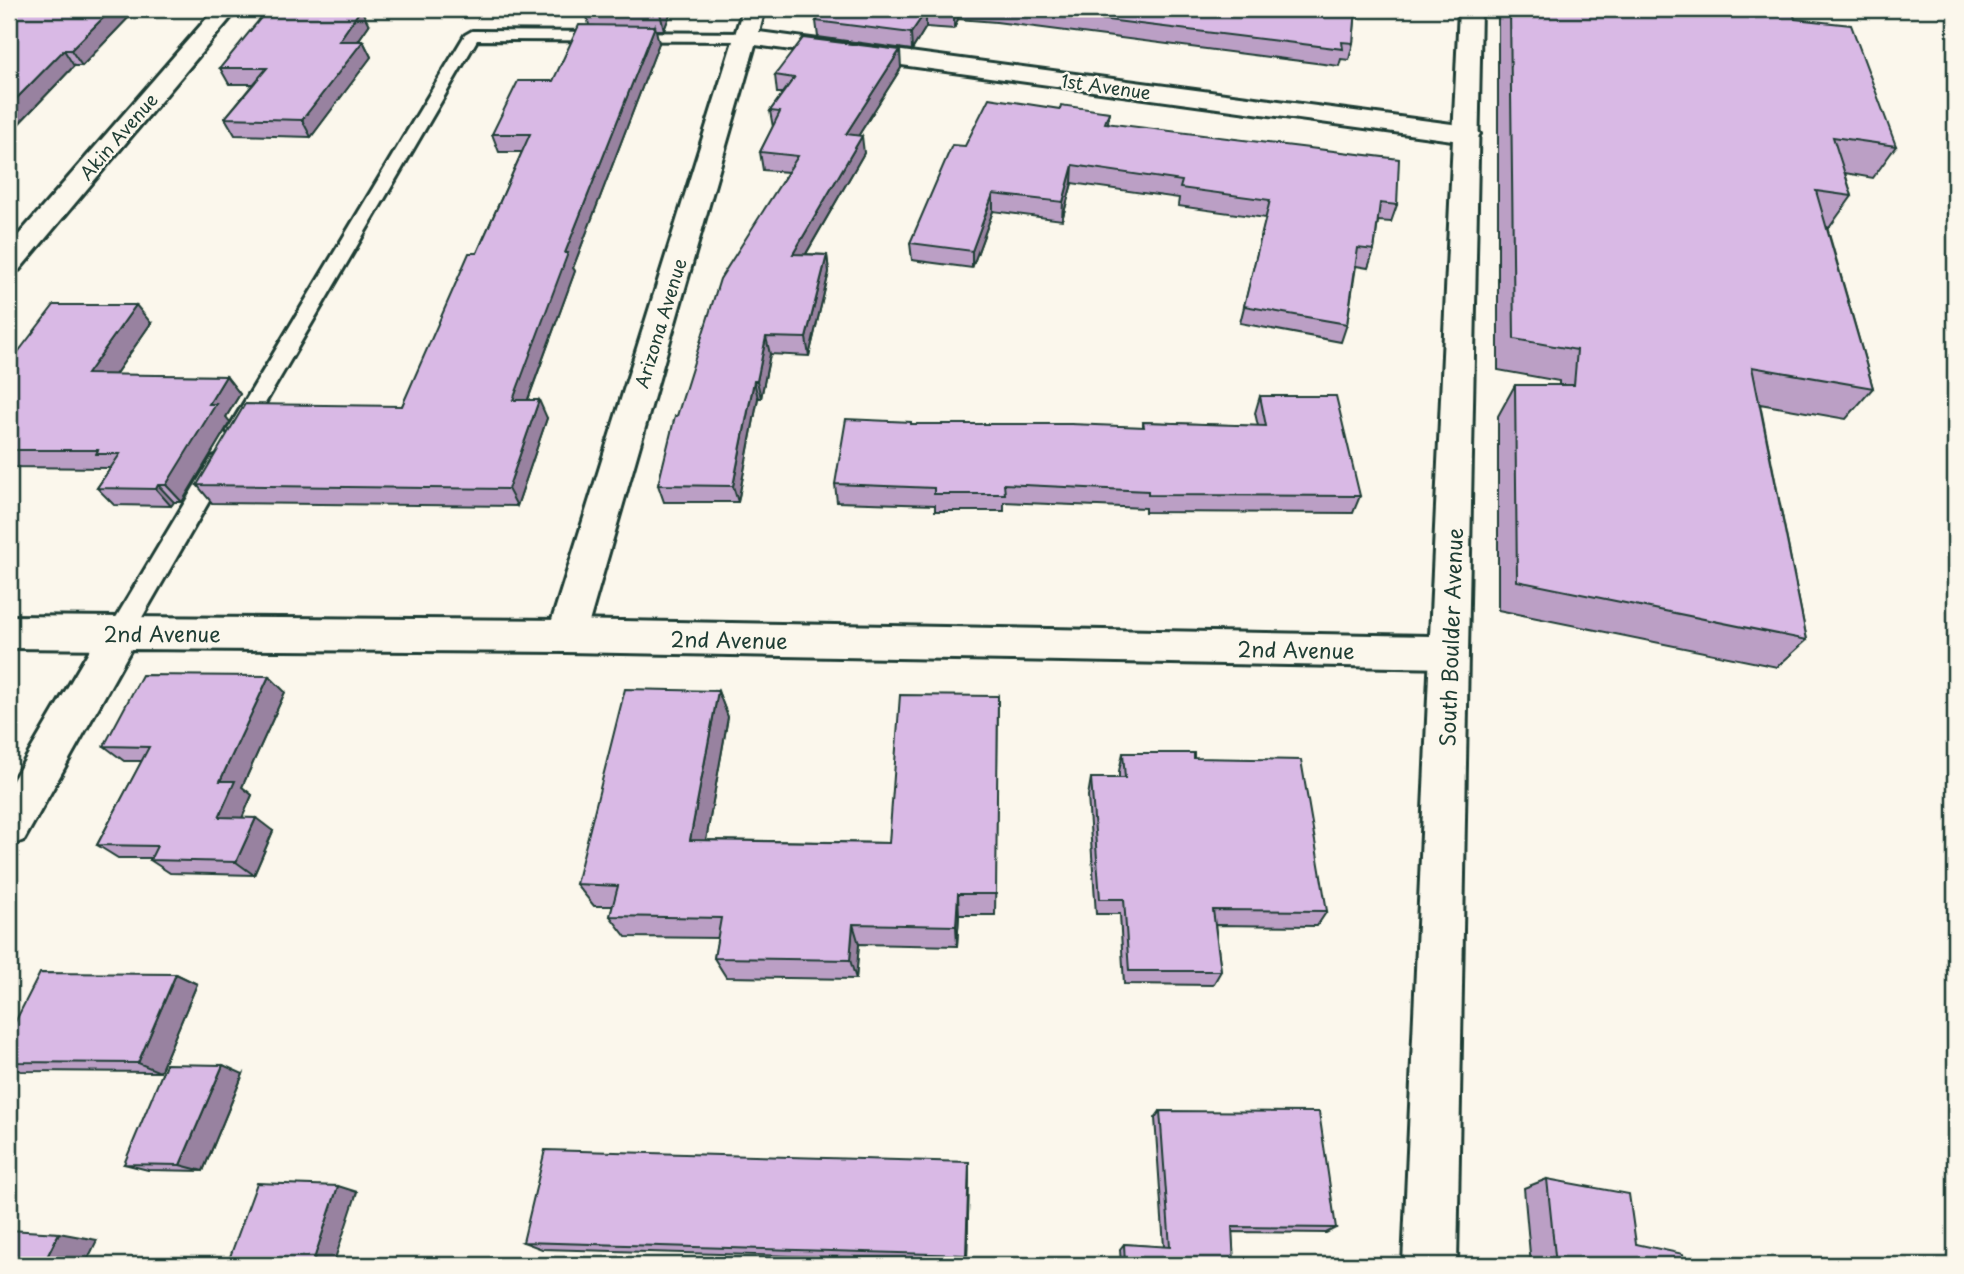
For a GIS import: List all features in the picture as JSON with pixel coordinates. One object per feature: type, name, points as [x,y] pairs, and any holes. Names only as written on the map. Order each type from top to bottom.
[{"type":"street","name":"Akin Avenue","points":[[9,264],[227,9]]},
{"type":"street","name":"South Boulder Avenue","points":[[1430,1265],[1470,9]]},
{"type":"street","name":"1st Avenue","points":[[750,23],[1467,134]]},
{"type":"street","name":"Arizona Avenue","points":[[566,636],[750,23]]},
{"type":"street","name":"2nd Avenue","points":[[9,632],[566,636],[1449,652]]},
{"type":"street","points":[[9,826],[120,633]]},
{"type":"lane","points":[[120,633],[472,35],[750,23]]},
{"type":"building","points":[[9,9],[112,9],[71,50],[64,50],[9,106]]},
{"type":"building","points":[[268,9],[361,9],[339,41],[363,41],[302,120],[225,118],[267,68],[220,68]]},
{"type":"building","points":[[587,9],[661,9],[660,13],[586,12]]},
{"type":"building","points":[[826,9],[956,9],[954,13],[926,11],[911,33],[816,21]]},
{"type":"building","points":[[1018,9],[1356,9],[1353,43],[1342,42],[1343,49]]},
{"type":"building","points":[[1510,9],[1792,9],[1795,19],[1851,25],[1896,146],[1833,137],[1852,196],[1816,191],[1873,388],[1752,367],[1807,640],[1517,581],[1515,385],[1574,385],[1577,350],[1514,339]]},
{"type":"building","points":[[579,25],[655,26],[565,253],[568,253],[513,400],[539,400],[508,489],[197,485],[245,404],[402,406],[469,253],[477,253],[530,134],[492,134],[518,81],[553,81]]},
{"type":"building","points":[[803,38],[900,50],[846,134],[862,136],[793,254],[827,255],[806,338],[766,337],[757,381],[754,381],[733,486],[658,485],[675,416],[720,279],[798,156],[760,152],[780,112],[770,111],[794,78],[775,75]]},
{"type":"building","points":[[989,98],[1060,109],[1061,105],[1109,112],[1105,123],[1399,159],[1397,205],[1380,203],[1374,250],[1358,248],[1347,324],[1244,306],[1270,200],[1180,188],[1182,181],[1073,165],[1063,202],[993,194],[972,251],[910,243],[952,145],[965,146]]},
{"type":"building","points":[[54,305],[136,305],[87,374],[226,376],[209,404],[216,404],[166,485],[158,485],[156,489],[97,488],[120,454],[96,454],[98,450],[9,450],[9,364]]},
{"type":"building","points":[[1260,396],[1336,396],[1360,496],[1148,495],[1148,491],[1004,484],[1005,494],[934,494],[934,488],[835,484],[846,419],[911,424],[1144,427],[1143,422],[1266,426]]},
{"type":"building","points":[[142,675],[269,676],[220,781],[235,781],[219,817],[256,818],[236,862],[150,860],[157,846],[97,845],[149,747],[104,746]]},
{"type":"building","points":[[625,689],[718,691],[690,840],[889,843],[900,695],[998,696],[996,894],[958,894],[956,926],[853,924],[850,960],[714,958],[721,918],[610,916],[618,886],[576,884]]},
{"type":"building","points":[[1123,753],[1194,753],[1194,758],[1301,760],[1327,911],[1213,910],[1221,971],[1129,971],[1124,899],[1100,899],[1091,778],[1125,778]]},
{"type":"building","points":[[40,973],[176,974],[138,1063],[9,1062],[9,1034]]},
{"type":"building","points":[[166,1064],[223,1065],[180,1165],[124,1164]]},
{"type":"building","points":[[1160,1111],[1319,1112],[1336,1228],[1232,1227],[1234,1265],[1125,1265],[1124,1244],[1170,1247]]},
{"type":"building","points":[[545,1150],[969,1162],[966,1255],[523,1242]]},
{"type":"building","points":[[1547,1179],[1629,1194],[1636,1244],[1683,1254],[1685,1265],[1556,1265]]},
{"type":"building","points":[[257,1183],[338,1186],[312,1265],[227,1265]]},
{"type":"building","points":[[9,1230],[59,1233],[43,1265],[9,1265]]}]
